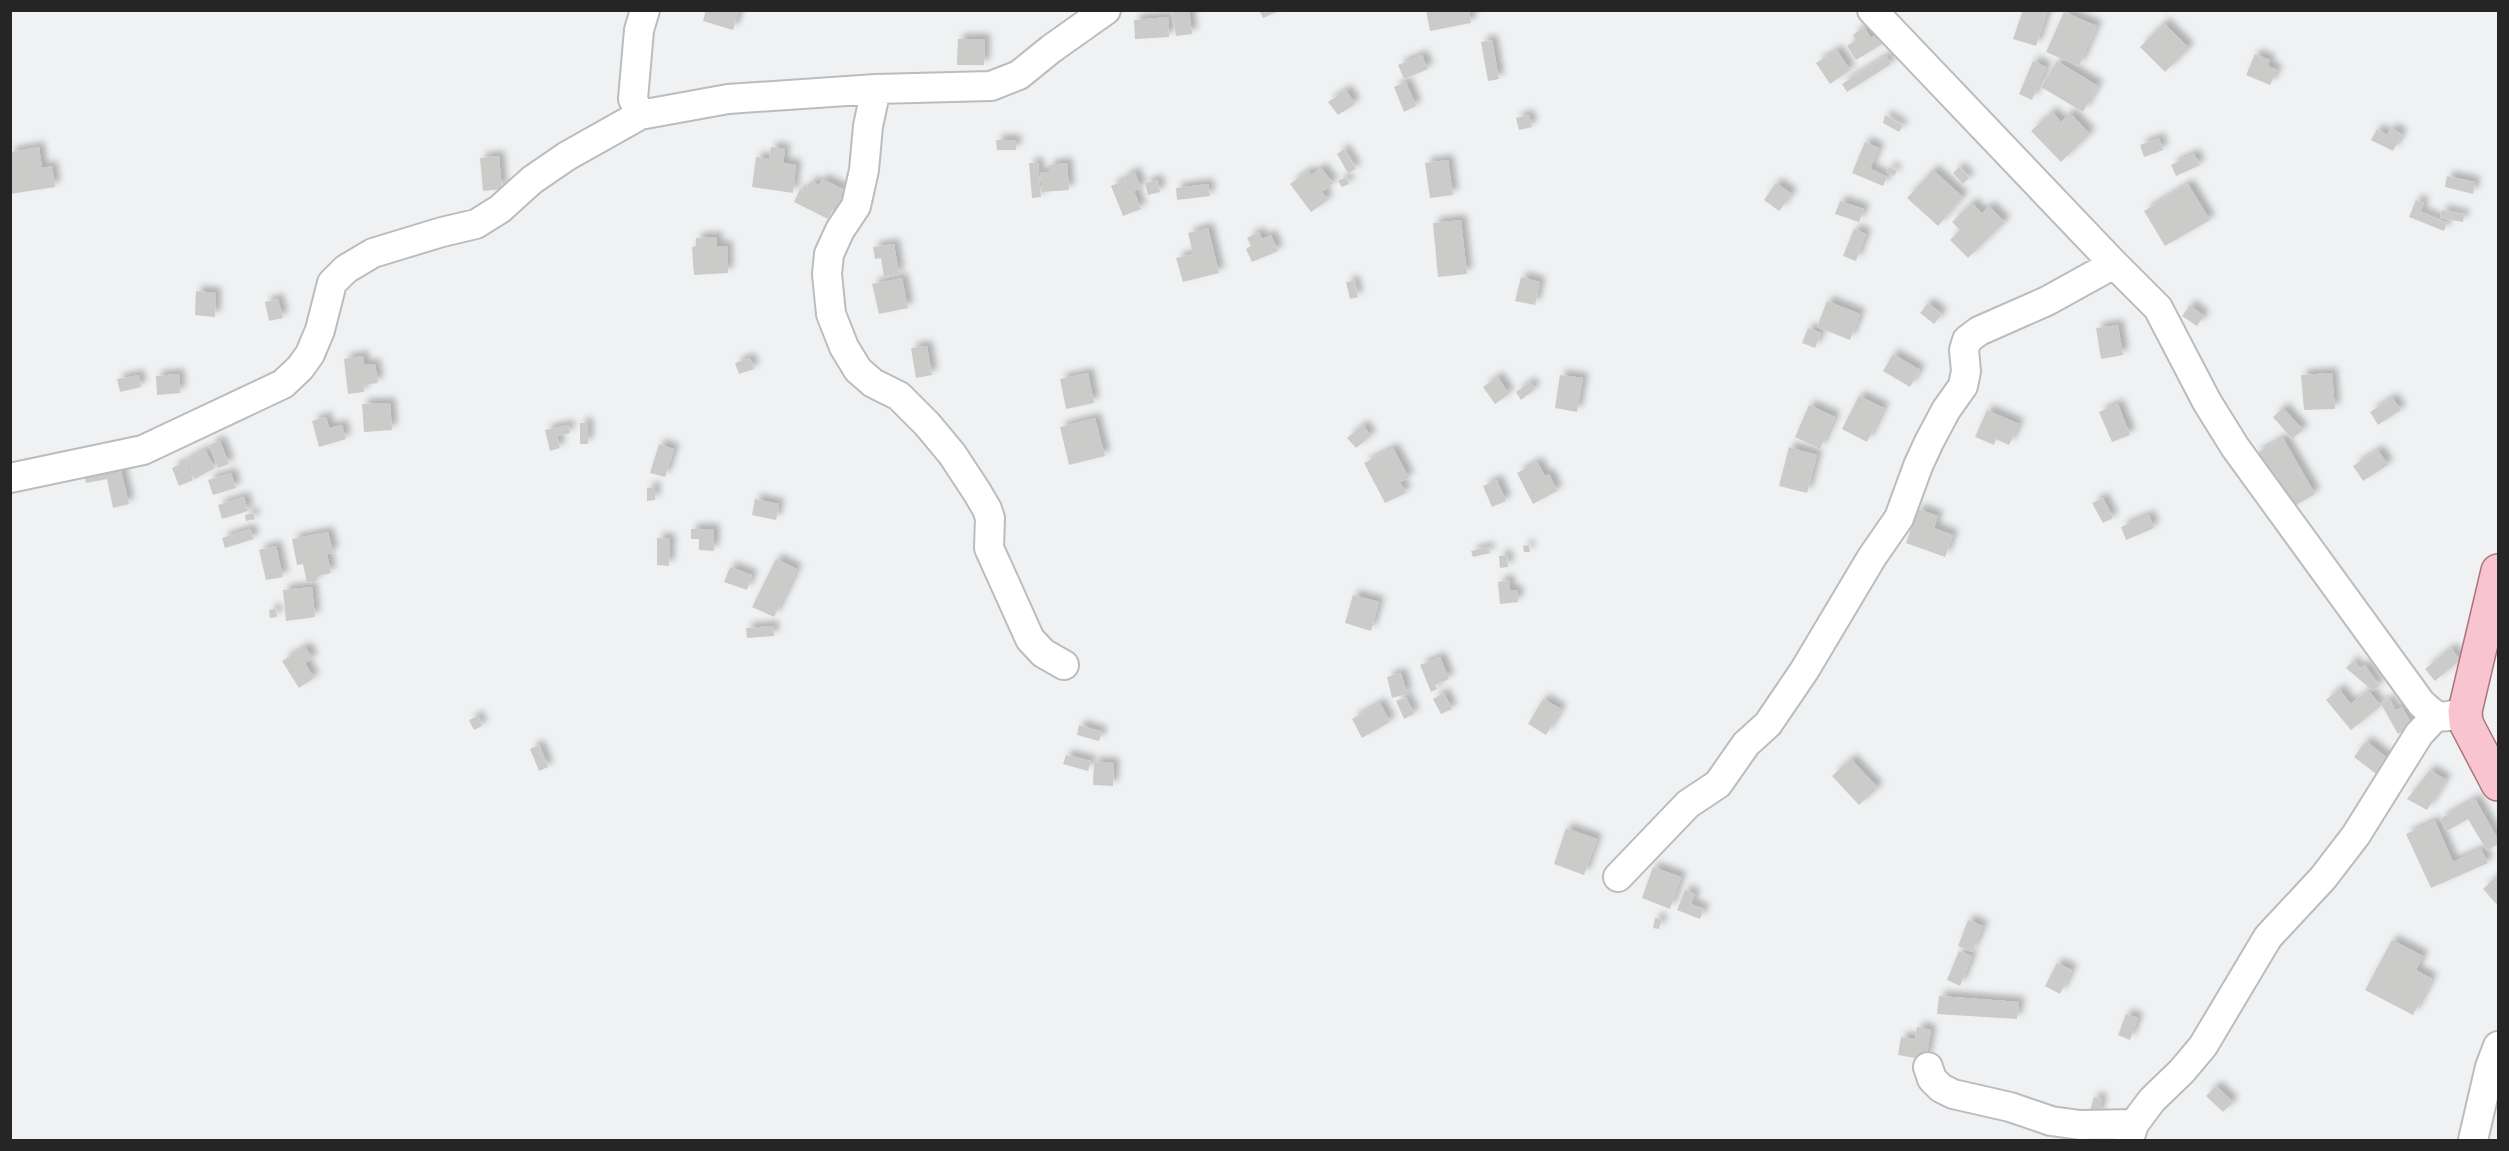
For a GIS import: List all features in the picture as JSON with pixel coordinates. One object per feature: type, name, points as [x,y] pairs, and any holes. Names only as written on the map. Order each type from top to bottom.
[{"type":"main road","points":[[2499,571],[2450,714],[2466,723],[2499,784]]},
{"type":"street","points":[[640,115],[633,99],[639,30],[645,10]]},
{"type":"street","points":[[10,478],[143,450],[283,384],[300,369],[310,354],[320,330],[332,283],[346,269],[374,253],[476,224],[567,156],[640,115],[728,99],[876,89],[976,88],[1003,82],[1019,75],[1106,10]]},
{"type":"street","points":[[1872,10],[2158,308],[2207,402],[2235,447],[2421,703],[2450,714]]},
{"type":"street","points":[[876,89],[868,126],[864,170],[856,206],[840,230],[829,254],[827,274],[831,314],[844,347],[858,370],[873,383],[899,396],[952,454],[977,492],[990,518],[988,548],[1030,639],[1043,653],[1064,665]]},
{"type":"street","points":[[1618,877],[1688,804],[1718,784],[1746,744],[1768,724],[1789,694],[1872,557],[1899,518],[1925,450],[1946,410],[1963,386],[1966,371],[1964,350],[1967,340],[1979,331],[2047,301],[2114,264]]},
{"type":"street","points":[[1928,1067],[1932,1079],[1941,1088],[1953,1094],[2010,1107],[2051,1121],[2132,1132],[2152,1100],[2182,1071],[2202,1046],[2268,937],[2323,878],[2362,826],[2419,734],[2450,714]]},
{"type":"street","points":[[2473,1140],[2490,1067],[2499,1046]]},
{"type":"building","points":[[706,10],[739,10],[733,30],[703,21]]},
{"type":"building","points":[[1172,10],[1189,10],[1192,34],[1176,36]]},
{"type":"building","points":[[1259,10],[1281,10],[1263,18]]},
{"type":"building","points":[[1426,10],[1469,10],[1471,23],[1430,31]]},
{"type":"building","points":[[2023,10],[2048,10],[2036,46],[2013,39]]},
{"type":"building","points":[[2064,12],[2097,26],[2079,66],[2046,52]]},
{"type":"building","points":[[1168,17],[1169,37],[1135,39],[1134,20]]},
{"type":"building","points":[[2164,23],[2189,48],[2165,72],[2140,47]]},
{"type":"building","points":[[1864,27],[1871,38],[1875,35],[1882,44],[1856,60],[1847,46],[1856,40],[1853,35]]},
{"type":"building","points":[[958,39],[985,39],[984,65],[957,65]]},
{"type":"building","points":[[1492,40],[1499,79],[1488,81],[1481,42]]},
{"type":"building","points":[[1837,50],[1850,70],[1830,84],[1816,63]]},
{"type":"building","points":[[2255,54],[2270,60],[2268,66],[2277,70],[2270,85],[2246,75]]},
{"type":"building","points":[[1422,55],[1428,69],[1404,79],[1398,65]]},
{"type":"building","points":[[1886,56],[1891,64],[1847,92],[1842,84]]},
{"type":"building","points":[[2033,61],[2046,67],[2032,100],[2019,94]]},
{"type":"building","points":[[2057,61],[2098,86],[2083,112],[2041,87]]},
{"type":"building","points":[[1406,82],[1416,106],[1404,112],[1394,87]]},
{"type":"building","points":[[1346,90],[1355,104],[1338,115],[1328,102]]},
{"type":"building","points":[[2052,112],[2061,122],[2070,113],[2090,134],[2061,162],[2031,131]]},
{"type":"building","points":[[1529,115],[1532,127],[1519,130],[1516,118]]},
{"type":"building","points":[[1885,115],[1903,126],[1899,132],[1883,123]]},
{"type":"building","points":[[2391,128],[2402,134],[2393,151],[2371,140],[2377,129],[2387,135]]},
{"type":"building","points":[[2159,138],[2163,150],[2144,157],[2140,145]]},
{"type":"building","points":[[996,140],[1016,140],[1016,150],[997,150]]},
{"type":"building","points":[[1865,142],[1879,148],[1870,169],[1887,177],[1883,186],[1852,173]]},
{"type":"building","points":[[39,147],[42,168],[52,166],[55,187],[10,194],[10,152]]},
{"type":"building","points":[[771,147],[785,149],[783,163],[796,165],[793,193],[752,187],[756,157],[769,159]]},
{"type":"building","points":[[1344,149],[1356,169],[1348,173],[1337,154]]},
{"type":"building","points":[[2194,154],[2200,165],[2176,176],[2171,165]]},
{"type":"building","points":[[499,156],[502,189],[483,191],[480,158]]},
{"type":"building","points":[[1448,160],[1453,195],[1430,198],[1425,163]]},
{"type":"building","points":[[1029,163],[1038,163],[1041,197],[1032,198]]},
{"type":"building","points":[[1067,163],[1069,190],[1042,192],[1040,173],[1049,172],[1049,165]]},
{"type":"building","points":[[1889,167],[1897,171],[1894,176],[1886,172]]},
{"type":"building","points":[[1959,167],[1969,178],[1963,184],[1953,173]]},
{"type":"building","points":[[1321,168],[1333,183],[1322,192],[1328,200],[1311,212],[1290,184],[1308,171],[1311,175]]},
{"type":"building","points":[[1933,170],[1963,197],[1938,226],[1907,198]]},
{"type":"building","points":[[1135,172],[1141,188],[1134,191],[1141,209],[1123,216],[1111,186],[1125,180],[1124,177]]},
{"type":"building","points":[[2447,176],[2475,182],[2473,194],[2445,187]]},
{"type":"building","points":[[1346,177],[1349,184],[1342,187],[1338,181]]},
{"type":"building","points":[[822,179],[843,189],[828,219],[794,202],[800,189],[805,192],[811,181],[819,185]]},
{"type":"building","points":[[1158,180],[1160,192],[1148,195],[1145,183]]},
{"type":"building","points":[[1776,183],[1792,194],[1779,211],[1764,200]]},
{"type":"building","points":[[1208,184],[1210,196],[1177,200],[1176,188]]},
{"type":"building","points":[[2188,184],[2210,220],[2165,246],[2144,211]]},
{"type":"building","points":[[2416,200],[2424,203],[2420,212],[2447,223],[2444,231],[2409,217]]},
{"type":"building","points":[[1840,201],[1864,209],[1859,222],[1835,214]]},
{"type":"building","points":[[1972,203],[1982,213],[1989,206],[2005,222],[1968,258],[1950,240],[1960,230],[1952,222]]},
{"type":"building","points":[[2442,210],[2464,215],[2463,222],[2440,218]]},
{"type":"building","points":[[1461,220],[1467,274],[1438,277],[1433,223]]},
{"type":"building","points":[[1208,228],[1219,273],[1183,282],[1176,258],[1193,254],[1188,233]]},
{"type":"building","points":[[1854,229],[1866,234],[1856,261],[1843,256]]},
{"type":"building","points":[[1259,232],[1262,239],[1271,235],[1278,251],[1252,262],[1246,249],[1251,246],[1247,238]]},
{"type":"building","points":[[717,237],[717,246],[727,246],[728,273],[694,275],[692,247],[696,246],[696,238]]},
{"type":"building","points":[[894,244],[899,274],[884,277],[881,258],[875,259],[873,247]]},
{"type":"building","points":[[1521,277],[1540,282],[1535,305],[1515,301]]},
{"type":"building","points":[[902,278],[908,308],[879,314],[872,284]]},
{"type":"building","points":[[1354,281],[1358,297],[1350,299],[1346,282]]},
{"type":"building","points":[[196,291],[216,293],[215,317],[195,315]]},
{"type":"building","points":[[278,299],[283,318],[269,321],[265,302]]},
{"type":"building","points":[[1827,301],[1860,314],[1850,340],[1817,327]]},
{"type":"building","points":[[1928,303],[1942,314],[1934,324],[1920,313]]},
{"type":"building","points":[[2190,305],[2204,316],[2197,326],[2182,316]]},
{"type":"building","points":[[2118,325],[2123,355],[2101,359],[2096,328]]},
{"type":"building","points":[[1808,328],[1821,333],[1815,348],[1802,343]]},
{"type":"building","points":[[927,346],[932,375],[916,378],[911,348]]},
{"type":"building","points":[[1893,354],[1920,370],[1910,387],[1883,371]]},
{"type":"building","points":[[363,356],[364,365],[375,364],[378,383],[363,385],[364,392],[348,394],[344,359]]},
{"type":"building","points":[[750,358],[754,369],[739,374],[735,363]]},
{"type":"building","points":[[1088,373],[1094,403],[1066,409],[1060,379]]},
{"type":"building","points":[[2332,373],[2335,409],[2304,410],[2301,375]]},
{"type":"building","points":[[179,374],[180,393],[157,395],[156,376]]},
{"type":"building","points":[[139,375],[141,387],[120,392],[117,379]]},
{"type":"building","points":[[1560,375],[1583,378],[1577,412],[1555,408]]},
{"type":"building","points":[[1498,377],[1509,394],[1495,404],[1483,387]]},
{"type":"building","points":[[1530,382],[1535,389],[1521,400],[1516,392]]},
{"type":"building","points":[[1859,396],[1884,408],[1867,442],[1842,429]]},
{"type":"building","points":[[2392,398],[2401,410],[2378,425],[2370,412]]},
{"type":"building","points":[[390,403],[392,430],[364,432],[362,404]]},
{"type":"building","points":[[2118,404],[2130,435],[2112,442],[2099,412]]},
{"type":"building","points":[[1809,405],[1835,417],[1820,449],[1795,437]]},
{"type":"building","points":[[2283,408],[2303,430],[2292,439],[2273,417]]},
{"type":"building","points":[[1987,410],[2019,424],[2009,445],[1996,439],[1994,445],[1975,437]]},
{"type":"building","points":[[326,417],[329,428],[342,425],[346,439],[319,447],[312,421]]},
{"type":"building","points":[[1095,418],[1105,456],[1069,465],[1060,427]]},
{"type":"building","points":[[580,423],[588,423],[588,444],[580,444]]},
{"type":"building","points":[[568,425],[570,433],[557,436],[560,448],[550,451],[545,430]]},
{"type":"building","points":[[1363,425],[1371,436],[1356,448],[1347,438]]},
{"type":"building","points":[[2283,438],[2315,494],[2287,510],[2255,454]]},
{"type":"building","points":[[220,441],[229,464],[218,468],[209,445]]},
{"type":"building","points":[[659,444],[674,449],[665,477],[650,473]]},
{"type":"building","points":[[1789,447],[1817,455],[1807,493],[1779,486]]},
{"type":"building","points":[[1393,448],[1409,478],[1400,482],[1406,493],[1385,503],[1364,463]]},
{"type":"building","points":[[205,450],[215,468],[195,479],[185,461]]},
{"type":"building","points":[[2378,450],[2388,465],[2363,481],[2353,466]]},
{"type":"building","points":[[119,462],[129,504],[113,508],[107,479],[86,483],[83,470]]},
{"type":"building","points":[[185,462],[193,480],[179,486],[172,468]]},
{"type":"building","points":[[1537,462],[1545,476],[1549,474],[1557,491],[1533,504],[1517,473]]},
{"type":"building","points":[[231,473],[236,488],[213,495],[208,480]]},
{"type":"building","points":[[1497,480],[1506,501],[1492,507],[1483,486]]},
{"type":"building","points":[[655,487],[655,500],[647,501],[647,488]]},
{"type":"building","points":[[244,497],[248,511],[222,519],[218,505]]},
{"type":"building","points":[[2103,498],[2113,518],[2103,523],[2092,503]]},
{"type":"building","points":[[755,499],[779,504],[776,520],[752,515]]},
{"type":"building","points":[[1918,509],[1938,516],[1934,528],[1953,535],[1945,557],[1906,543]]},
{"type":"building","points":[[253,513],[255,519],[246,521],[245,515]]},
{"type":"building","points":[[2149,515],[2154,528],[2126,540],[2121,527]]},
{"type":"building","points":[[250,529],[254,539],[225,548],[222,538]]},
{"type":"building","points":[[691,529],[714,529],[714,551],[699,550],[699,539],[691,539]]},
{"type":"building","points":[[328,532],[333,553],[327,554],[331,573],[317,576],[317,581],[307,583],[303,564],[297,565],[292,539]]},
{"type":"building","points":[[657,538],[670,539],[669,566],[657,565]]},
{"type":"building","points":[[1529,545],[1530,552],[1524,552],[1523,546]]},
{"type":"building","points":[[276,546],[283,577],[266,580],[259,550]]},
{"type":"building","points":[[1488,547],[1490,553],[1473,557],[1471,551]]},
{"type":"building","points":[[1507,555],[1508,567],[1500,568],[1499,556]]},
{"type":"building","points":[[776,559],[797,569],[774,617],[752,607]]},
{"type":"building","points":[[730,567],[752,575],[747,590],[724,582]]},
{"type":"building","points":[[1509,580],[1510,591],[1517,590],[1518,602],[1500,604],[1498,582]]},
{"type":"building","points":[[312,587],[315,617],[286,621],[283,590]]},
{"type":"building","points":[[1353,595],[1379,602],[1371,631],[1345,623]]},
{"type":"building","points":[[276,609],[277,617],[270,618],[269,610]]},
{"type":"building","points":[[773,626],[774,636],[747,638],[746,628]]},
{"type":"building","points":[[305,647],[313,658],[305,663],[314,678],[299,688],[282,661]]},
{"type":"building","points":[[2451,648],[2460,660],[2435,681],[2425,669]]},
{"type":"building","points":[[1440,657],[1449,679],[1435,685],[1437,689],[1431,692],[1420,665]]},
{"type":"building","points":[[2353,661],[2359,669],[2365,665],[2379,686],[2373,691],[2346,668]]},
{"type":"building","points":[[1401,673],[1407,694],[1392,698],[1387,677]]},
{"type":"building","points":[[2339,689],[2351,704],[2368,690],[2381,706],[2351,730],[2326,700]]},
{"type":"building","points":[[1444,693],[1452,709],[1441,714],[1433,699]]},
{"type":"building","points":[[1406,697],[1414,714],[1404,719],[1396,701]]},
{"type":"building","points":[[1543,699],[1561,709],[1546,735],[1528,724]]},
{"type":"building","points":[[2389,699],[2395,711],[2402,707],[2413,726],[2398,734],[2381,704]]},
{"type":"building","points":[[1380,703],[1390,722],[1362,738],[1352,719]]},
{"type":"building","points":[[478,716],[482,726],[474,730],[469,720]]},
{"type":"building","points":[[1079,725],[1102,732],[1099,741],[1077,735]]},
{"type":"building","points":[[2366,741],[2395,764],[2383,779],[2354,757]]},
{"type":"building","points":[[539,745],[548,767],[539,771],[530,749]]},
{"type":"building","points":[[1066,755],[1091,761],[1088,771],[1063,764]]},
{"type":"building","points":[[1851,759],[1878,788],[1859,805],[1832,776]]},
{"type":"building","points":[[1094,762],[1114,763],[1113,786],[1093,785]]},
{"type":"building","points":[[2430,770],[2446,780],[2427,810],[2407,799]]},
{"type":"building","points":[[2475,799],[2498,839],[2498,844],[2487,851],[2468,819],[2447,831],[2440,819]]},
{"type":"building","points":[[2435,821],[2453,862],[2481,849],[2488,863],[2431,888],[2406,834]]},
{"type":"building","points":[[1566,828],[1597,839],[1584,875],[1554,864]]},
{"type":"building","points":[[1653,867],[1681,877],[1670,909],[1642,898]]},
{"type":"building","points":[[2496,877],[2498,880],[2498,906],[2483,889]]},
{"type":"building","points":[[1685,890],[1695,894],[1691,904],[1704,909],[1700,919],[1677,910]]},
{"type":"building","points":[[1655,918],[1662,919],[1659,929],[1653,928]]},
{"type":"building","points":[[1968,920],[1983,926],[1972,952],[1958,946]]},
{"type":"building","points":[[2392,940],[2423,956],[2416,970],[2432,979],[2413,1015],[2365,990]]},
{"type":"building","points":[[1959,951],[1972,956],[1960,986],[1947,980]]},
{"type":"building","points":[[2057,963],[2072,970],[2060,994],[2045,986]]},
{"type":"building","points":[[1939,996],[2019,1002],[2017,1019],[1937,1014]]},
{"type":"building","points":[[2126,1014],[2138,1018],[2130,1040],[2118,1035]]},
{"type":"building","points":[[1917,1027],[1931,1030],[1926,1060],[1898,1055],[1901,1037],[1915,1039]]},
{"type":"building","points":[[2216,1086],[2233,1102],[2223,1112],[2206,1096]]},
{"type":"building","points":[[2094,1097],[2102,1099],[2098,1116],[2089,1114]]}]
